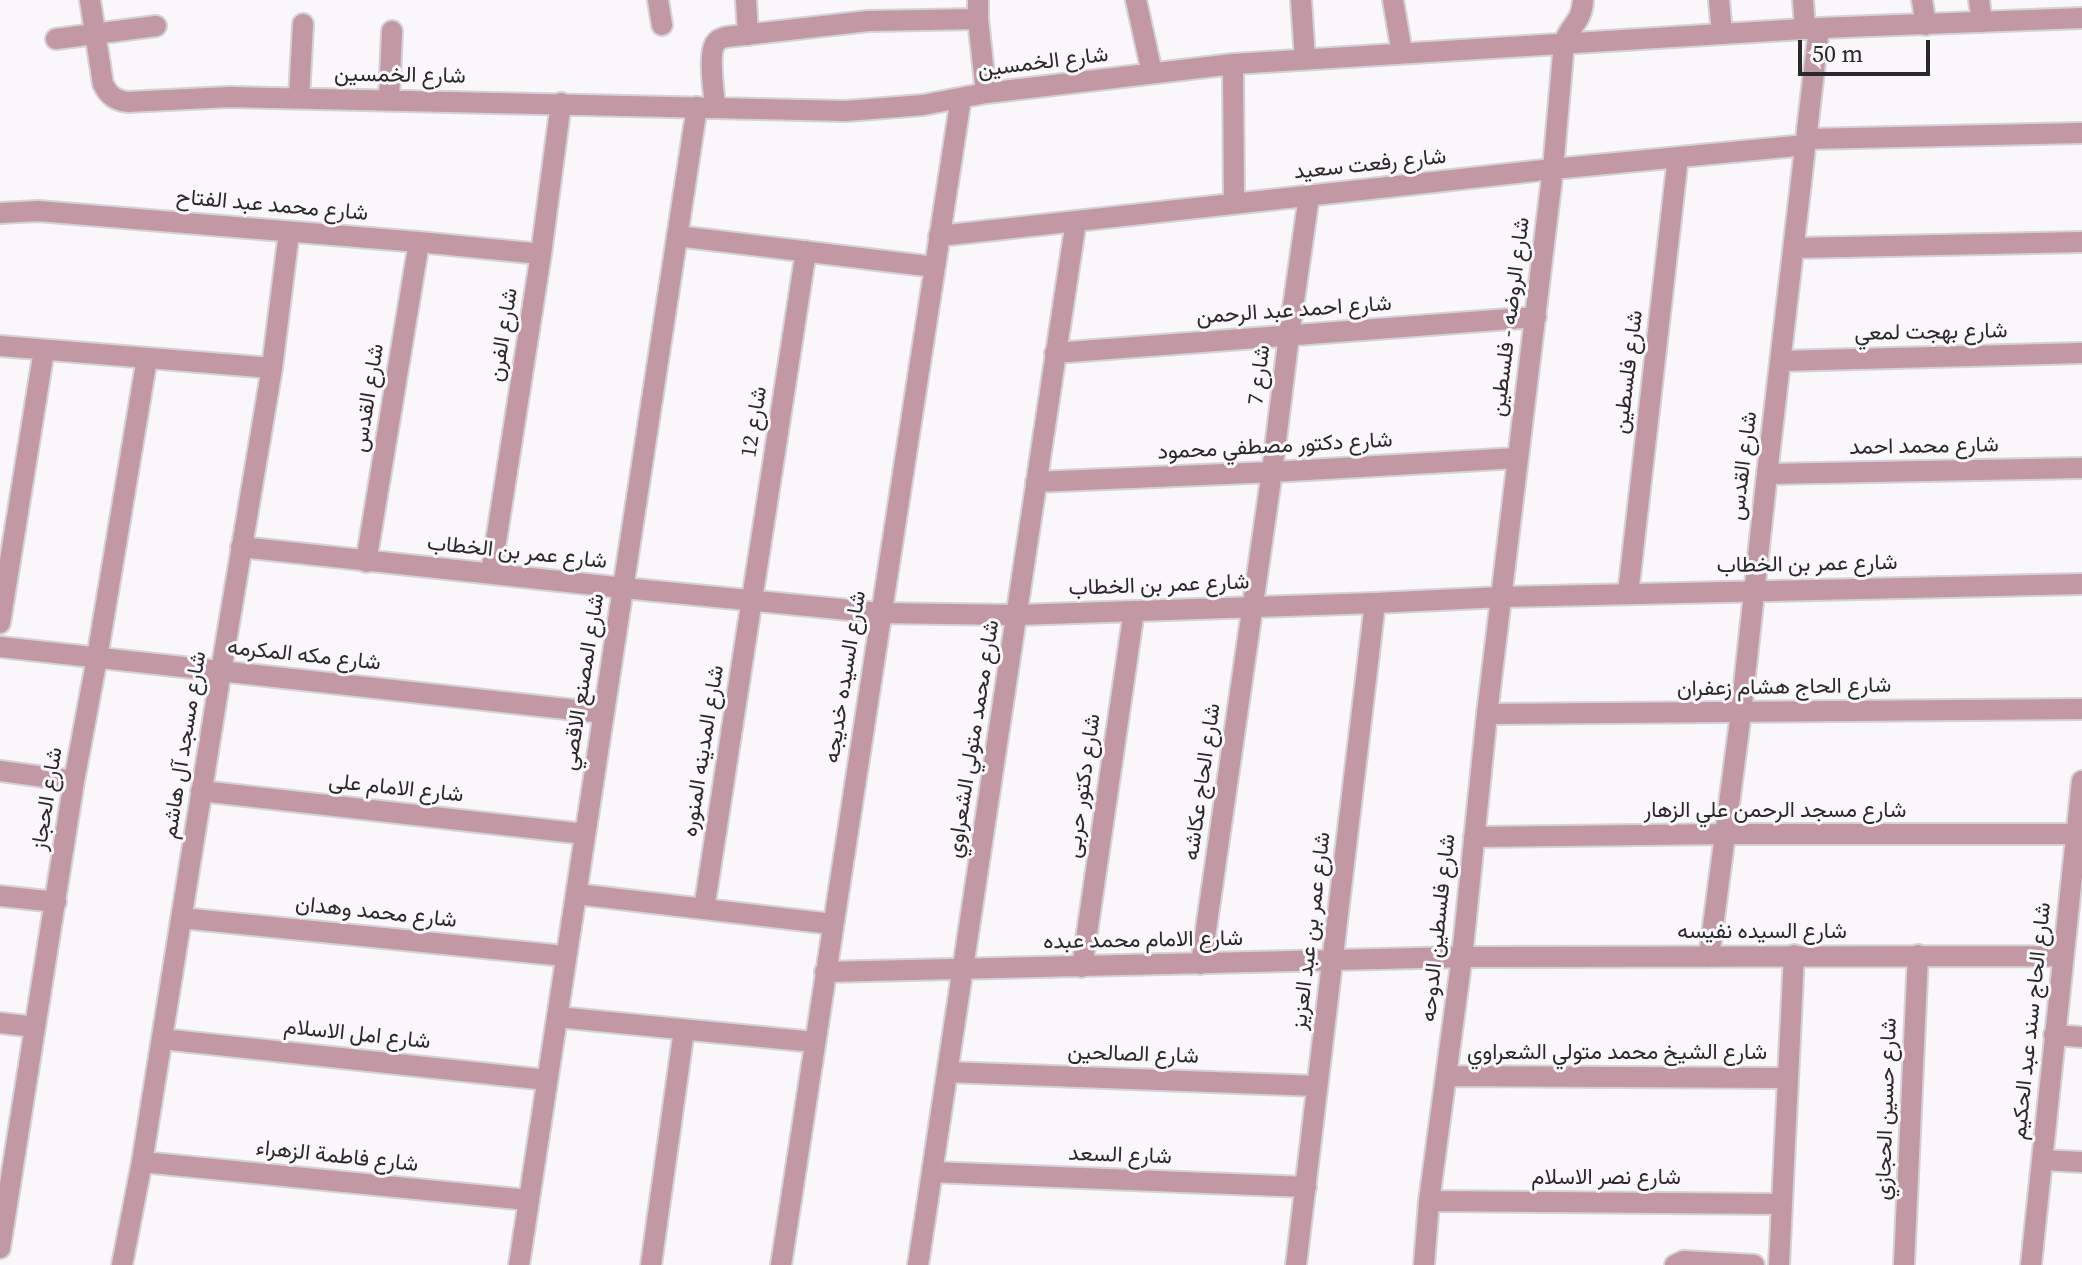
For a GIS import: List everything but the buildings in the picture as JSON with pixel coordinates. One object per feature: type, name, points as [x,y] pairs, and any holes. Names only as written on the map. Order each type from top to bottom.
[{"type":"street","name":"شارع الخمسين","points":[[90,0],[103,84],[108,94],[127,102],[229,97],[389,99],[846,111],[923,105],[986,93],[1233,64],[1812,29],[2082,18]]},
{"type":"street","points":[[658,0],[662,25]]},
{"type":"street","points":[[746,0],[748,35],[978,9],[986,93]]},
{"type":"street","points":[[1136,0],[1152,73]]},
{"type":"street","points":[[1301,0],[1305,59]]},
{"type":"street","points":[[1393,0],[1402,53]]},
{"type":"street","points":[[1564,43],[1567,34],[1579,21],[1583,0]]},
{"type":"street","points":[[1719,0],[1722,34]]},
{"type":"street","name":"شارع القدس","points":[[1709,957],[1741,713],[1807,142],[1812,29],[1803,0]]},
{"type":"street","points":[[1922,0],[1926,25]]},
{"type":"street","points":[[1979,0],[1982,22]]},
{"type":"street","points":[[299,98],[303,24]]},
{"type":"street","points":[[56,39],[156,26]]},
{"type":"street","points":[[389,99],[392,31]]},
{"type":"street","name":"شارع المصنع الاقصي","points":[[519,1265],[677,236],[706,107],[713,47],[718,40],[748,35]]},
{"type":"street","name":"شارع الروضه - فلسطين","points":[[1502,597],[1553,169],[1564,43]]},
{"type":"street","points":[[1233,64],[1234,204]]},
{"type":"street","name":"شارع السيده خديجه","points":[[781,1265],[961,98]]},
{"type":"street","name":"شارع الفرن","points":[[491,573],[541,254],[561,103]]},
{"type":"street","name":"شارع رفعت سعيد","points":[[939,236],[1807,142],[2082,133]]},
{"type":"street","name":"شارع فلسطين","points":[[1628,594],[1678,157]]},
{"type":"street","name":"شارع 7","points":[[1252,607],[1309,196]]},
{"type":"street","name":"شارع محمد عبد الفتاح","points":[[0,213],[38,211],[541,254]]},
{"type":"street","name":"شارع محمد متولي الشعراوي","points":[[918,1265],[1076,221]]},
{"type":"street","name":"شارع مسجد آل هاشم","points":[[122,1265],[142,1162],[272,368],[289,232]]},
{"type":"street","points":[[677,236],[935,267]]},
{"type":"street","name":"شارع القدس","points":[[366,562],[419,242]]},
{"type":"street","points":[[1794,248],[2082,242]]},
{"type":"street","name":"شارع 12","points":[[753,601],[806,251]]},
{"type":"street","name":"شارع احمد عبد الرحمن","points":[[1055,353],[1536,317]]},
{"type":"street","points":[[0,346],[272,368]]},
{"type":"street","points":[[0,623],[44,350]]},
{"type":"street","name":"شارع بهجت لمعي","points":[[1781,361],[2082,353]]},
{"type":"street","name":"شارع الحجاز","points":[[0,1248],[8,1145],[35,1027],[147,358]]},
{"type":"street","name":"شارع دكتور مصطفي محمود","points":[[1036,482],[1517,458]]},
{"type":"street","name":"شارع محمد احمد","points":[[1767,474],[2082,468]]},
{"type":"street","name":"شارع عمر بن الخطاب","points":[[241,547],[880,613],[1017,615],[1502,597],[2082,584]]},
{"type":"street","name":"شارع فلسطين الدوحه","points":[[1424,1265],[1429,1201],[1462,957],[1502,597]]},
{"type":"street","name":"شارع المدينه المنوره","points":[[704,909],[753,601]]},
{"type":"street","name":"شارع عمر بن عبد العزيز","points":[[1296,1265],[1375,603]]},
{"type":"street","name":"شارع الحاج عكاشه","points":[[1201,964],[1252,607]]},
{"type":"street","name":"شارع دكتور حربى","points":[[1082,967],[1134,611]]},
{"type":"street","name":"شارع مكه المكرمه","points":[[0,647],[603,713]]},
{"type":"street","name":"شارع الحاج هشام زعفران","points":[[1487,714],[2082,709]]},
{"type":"street","points":[[0,771],[74,781]]},
{"type":"street","name":"شارع الحاج سند عبد الحكيم","points":[[2031,1265],[2082,781]]},
{"type":"street","name":"شارع الامام على","points":[[201,791],[585,834]]},
{"type":"street","name":"شارع مسجد الرحمن علي الزهار","points":[[1474,837],[2076,834]]},
{"type":"street","points":[[576,894],[832,924]]},
{"type":"street","points":[[0,896],[56,902]]},
{"type":"street","name":"شارع محمد وهدان","points":[[181,918],[565,956]]},
{"type":"street","points":[[1779,1265],[1794,955]]},
{"type":"street","name":"شارع حسين الحجازي","points":[[1904,1265],[1918,955]]},
{"type":"street","name":"شارع السيده نفيسه","points":[[1462,957],[2063,956]]},
{"type":"street","name":"شارع الامام محمد عبده","points":[[825,972],[1462,957]]},
{"type":"street","points":[[557,1017],[814,1042]]},
{"type":"street","points":[[0,1023],[35,1027]]},
{"type":"street","points":[[651,1265],[684,1030]]},
{"type":"street","points":[[2054,1035],[2082,1037]]},
{"type":"street","name":"شارع امل الاسلام","points":[[162,1039],[547,1080]]},
{"type":"street","name":"شارع الصالحين","points":[[947,1072],[1317,1086]]},
{"type":"street","name":"شارع الشيخ محمد متولي الشعراوي","points":[[1446,1076],[1788,1078]]},
{"type":"street","points":[[2042,1160],[2082,1162]]},
{"type":"street","name":"شارع فاطمة الزهراء","points":[[142,1162],[528,1200]]},
{"type":"street","name":"شارع السعد","points":[[932,1172],[1306,1187]]},
{"type":"street","name":"شارع نصر الاسلام","points":[[1429,1201],[1782,1204]]},
{"type":"street","points":[[1675,1265],[1684,1261],[1754,1265]]}]
